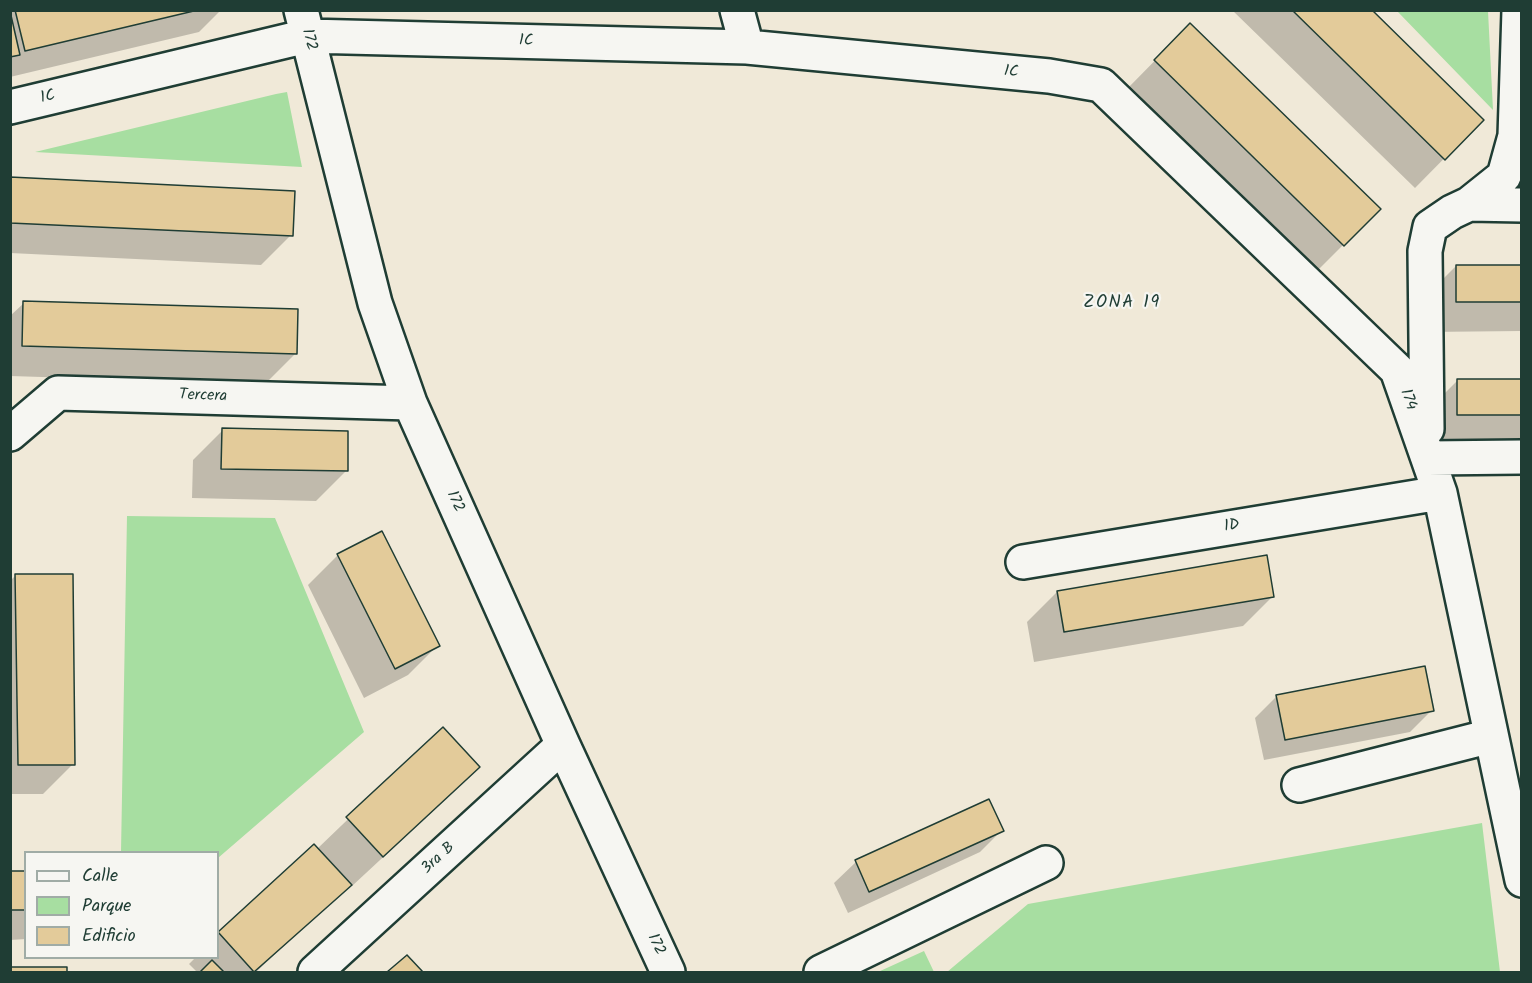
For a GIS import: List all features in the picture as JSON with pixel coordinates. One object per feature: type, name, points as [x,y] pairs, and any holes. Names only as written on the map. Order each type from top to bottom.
[{"type":"street","points":[[737,10],[747,47]]},
{"type":"street","points":[[1520,10],[1515,136],[1504,176],[1469,204],[1430,227],[1425,251],[1428,458],[1521,457]]},
{"type":"street","name":"1C","points":[[10,108],[304,23],[747,47],[1049,76]]},
{"type":"street","name":"172","points":[[304,23],[375,303],[410,403],[563,745],[668,972]]},
{"type":"street","name":"174","points":[[1049,76],[1101,85],[1397,370],[1440,493],[1521,880]]},
{"type":"street","points":[[1469,204],[1521,205]]},
{"type":"street","name":"Tercera","points":[[10,434],[58,393],[410,403]]},
{"type":"street","name":"1D","points":[[1023,562],[1440,493]]},
{"type":"street","points":[[1299,785],[1491,736]]},
{"type":"street","name":"3ra B","points":[[315,972],[563,745]]},
{"type":"street","points":[[821,972],[1046,863]]},
{"type":"green space","points":[[1397,11],[1488,11],[1493,110]]},
{"type":"green space","points":[[287,92],[302,167],[35,152],[276,94]]},
{"type":"green space","points":[[127,516],[275,518],[364,732],[219,857],[219,851],[121,851]]},
{"type":"green space","points":[[1482,823],[1500,972],[947,972],[1028,904]]},
{"type":"green space","points":[[924,951],[934,972],[878,972]]},
{"type":"building","points":[[15,10],[198,10],[25,51]]},
{"type":"building","points":[[1292,10],[1372,10],[1484,120],[1445,160]]},
{"type":"building","points":[[10,11],[20,55],[10,57]]},
{"type":"building","points":[[1190,23],[1381,209],[1344,246],[1154,60]]},
{"type":"building","points":[[10,177],[295,191],[293,236],[10,223]]},
{"type":"building","points":[[1456,265],[1522,265],[1522,302],[1456,302]]},
{"type":"building","points":[[23,301],[298,309],[297,354],[22,346]]},
{"type":"building","points":[[1457,379],[1522,379],[1522,415],[1457,415]]},
{"type":"building","points":[[222,428],[348,431],[348,471],[221,469]]},
{"type":"building","points":[[382,531],[440,646],[395,669],[337,554]]},
{"type":"building","points":[[1267,555],[1274,597],[1064,632],[1057,591]]},
{"type":"building","points":[[15,574],[73,574],[75,765],[18,765]]},
{"type":"building","points":[[1425,666],[1434,711],[1285,740],[1276,695]]},
{"type":"building","points":[[443,727],[480,767],[383,857],[346,817]]},
{"type":"building","points":[[989,799],[1004,831],[869,892],[855,860]]},
{"type":"building","points":[[314,844],[352,885],[254,972],[219,931]]},
{"type":"building","points":[[10,871],[24,871],[24,910],[10,910]]},
{"type":"building","points":[[407,955],[423,972],[387,972]]},
{"type":"building","points":[[212,960],[224,972],[200,972]]},
{"type":"building","points":[[10,967],[67,967],[67,972],[10,972]]},
{"type":"district","name":"ZONA 19","points":[[1122,304]]}]
